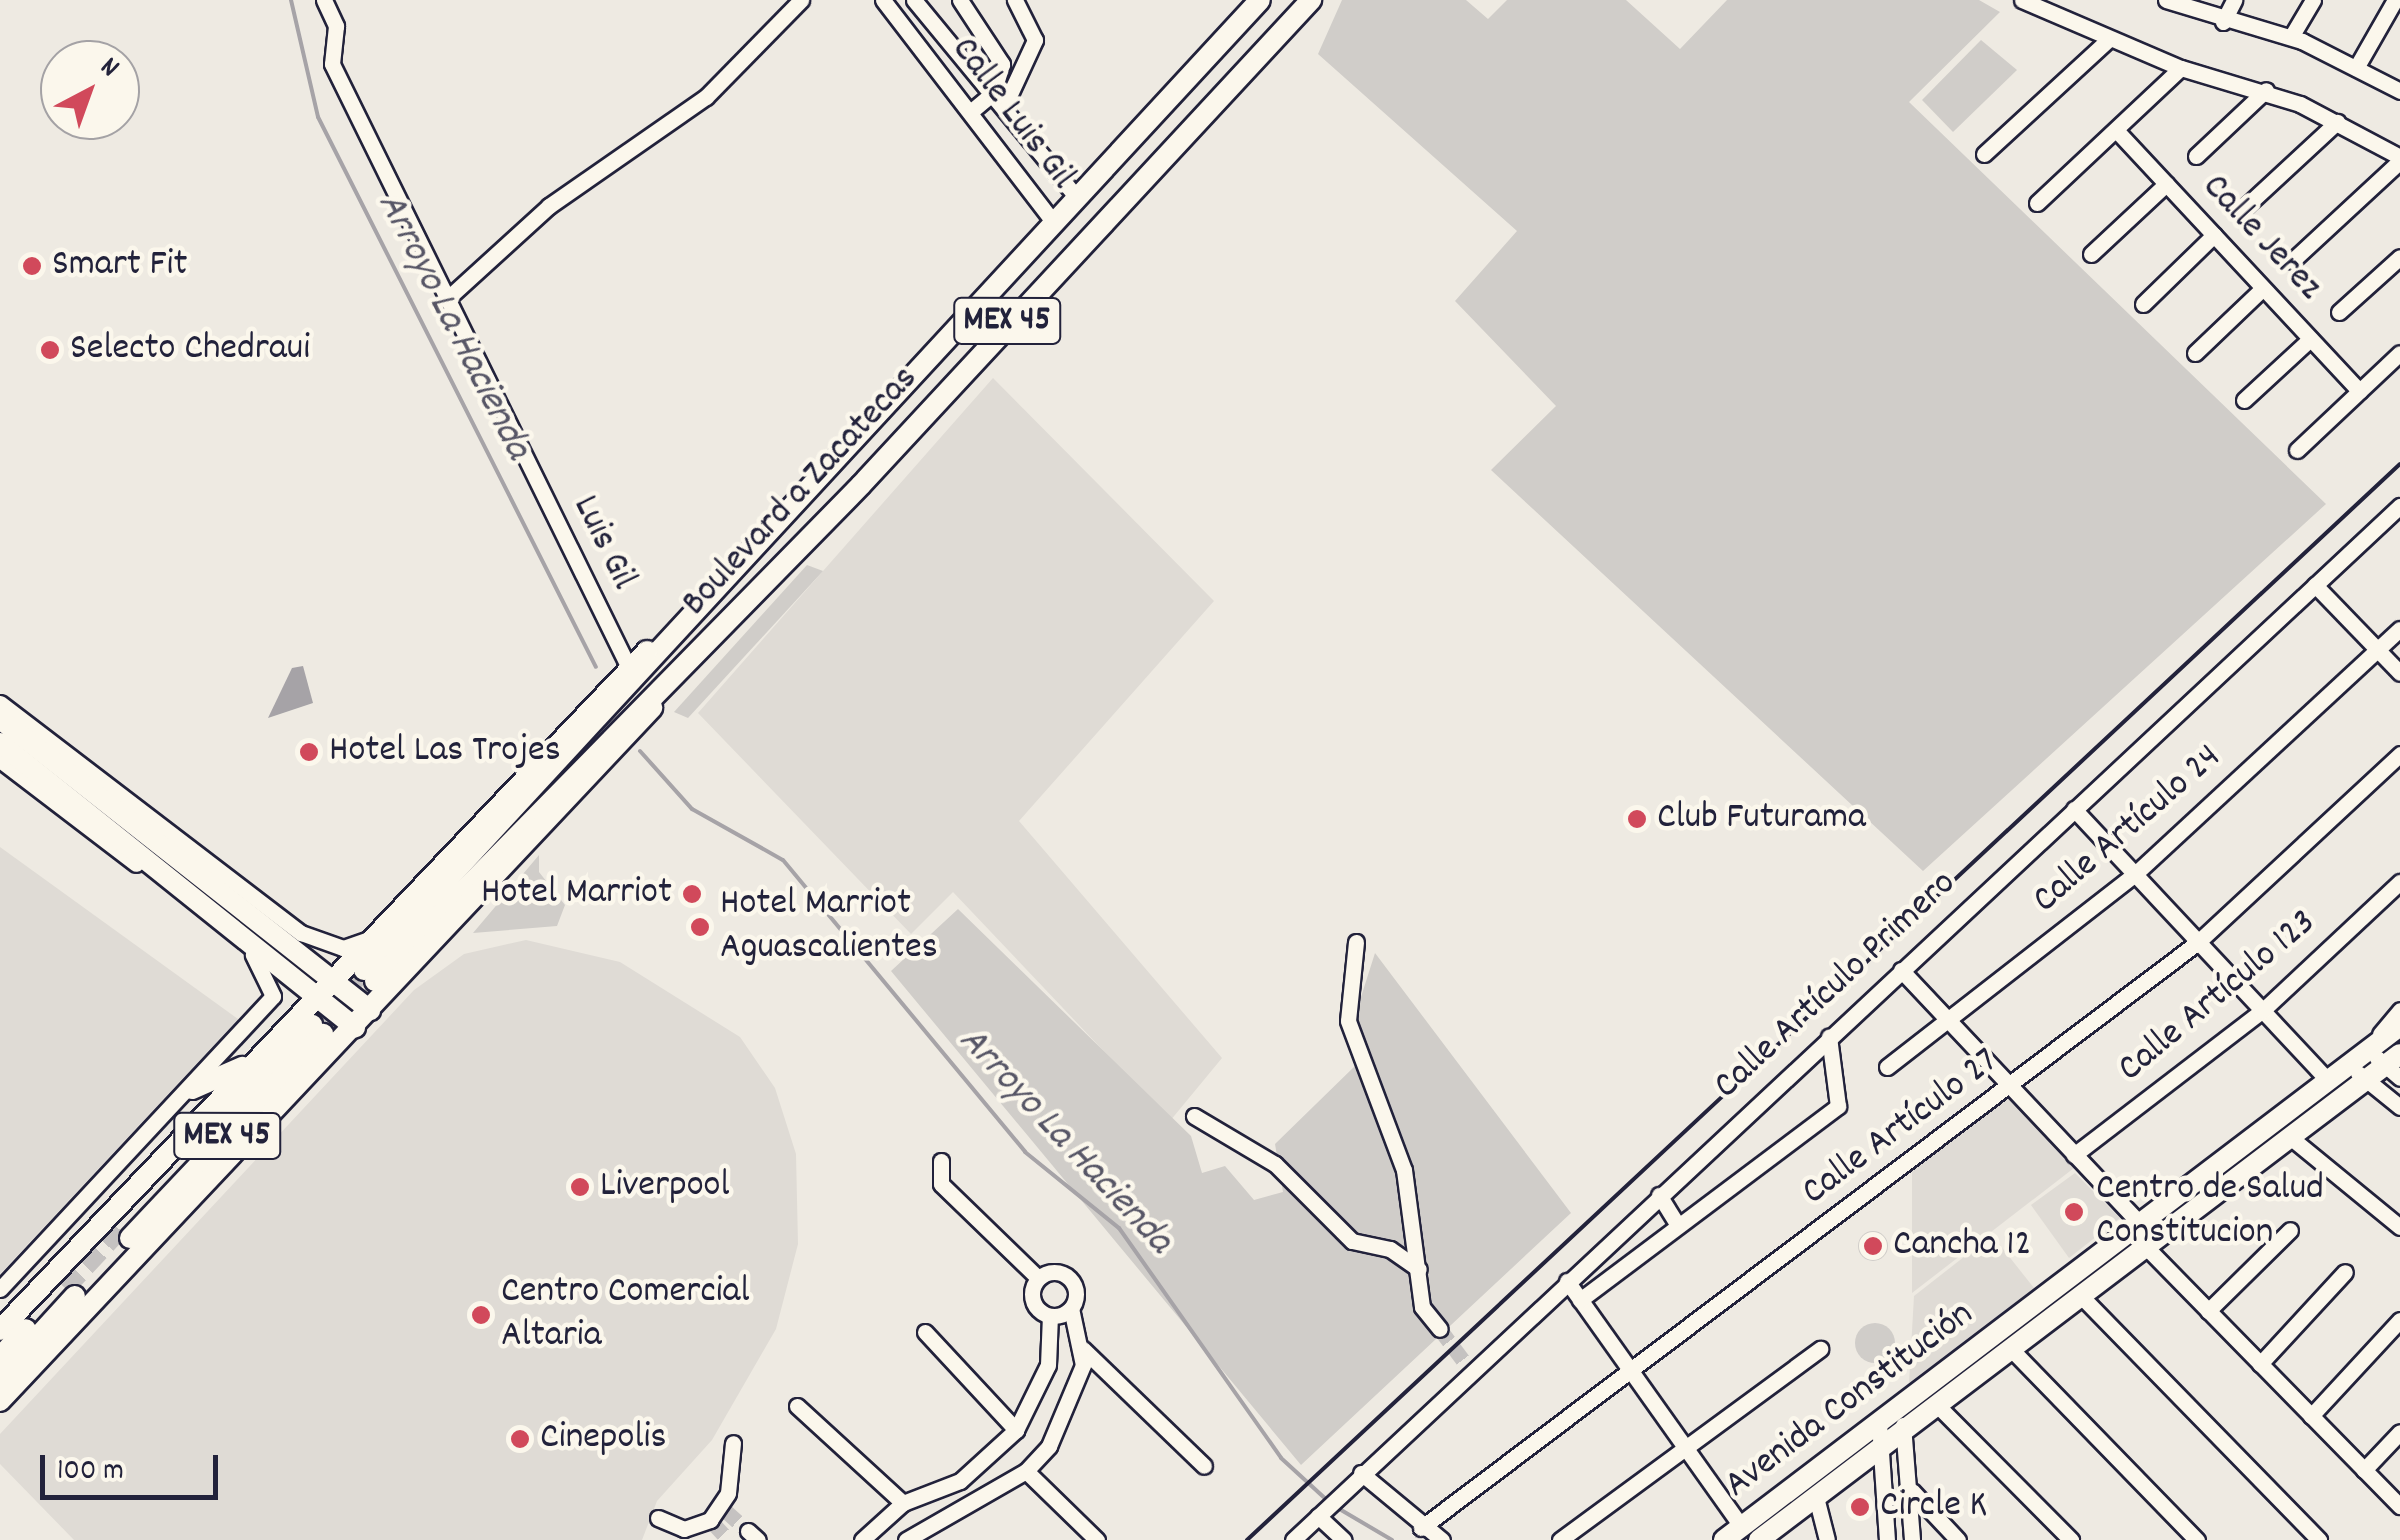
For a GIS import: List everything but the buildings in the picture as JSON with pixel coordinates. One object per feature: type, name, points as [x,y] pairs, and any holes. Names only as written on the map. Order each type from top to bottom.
[{"type":"main road","name":"Boulevard a Zacatecas","points":[[1260,0],[632,674],[370,975],[565,777],[705,646],[1311,0]]},
{"type":"main road","points":[[0,1402],[356,1026],[705,646]]},
{"type":"main road","points":[[0,1330],[249,1064],[632,674]]},
{"type":"main road","points":[[0,719],[133,813],[334,976],[370,1010]]},
{"type":"main road","points":[[0,743],[6,757],[152,859],[356,1026]]},
{"type":"main road","points":[[152,859],[170,890]]},
{"type":"main road","points":[[254,898],[263,918]]},
{"type":"main road","name":"Avenida Constitución","points":[[1750,1533],[1888,1417],[2400,1026]]},
{"type":"main road","name":"MEX 45","points":[[126,1233],[318,1030]]},
{"type":"main road","points":[[192,1089],[249,1064]]},
{"type":"main road","name":"Avenida Constitución","points":[[1724,1540],[1750,1533],[1816,1497],[2365,1079],[2394,1065]]},
{"type":"main road","points":[[0,1356],[70,1292],[0,1378]]},
{"type":"street","name":"Luis Gil","points":[[324,0],[336,26],[332,64],[632,674]]},
{"type":"street","points":[[448,298],[549,206],[706,96],[802,0]]},
{"type":"street","name":"Calle Luis Gil","points":[[883,0],[1052,220]]},
{"type":"street","name":"Calle Luis Gil","points":[[914,0],[1075,196]]},
{"type":"street","points":[[1004,107],[1035,40],[1015,0]]},
{"type":"street","points":[[2022,0],[2181,68],[2266,90],[2337,122],[2400,159],[2292,261]]},
{"type":"street","points":[[2166,0],[2222,22],[2292,38],[2400,91]]},
{"type":"street","points":[[2222,22],[2234,0]]},
{"type":"street","points":[[2292,38],[2312,0]]},
{"type":"street","points":[[2356,68],[2394,0]]},
{"type":"street","points":[[969,3],[1002,64],[992,93],[970,112]]},
{"type":"street","points":[[1984,154],[2108,40]]},
{"type":"street","points":[[2037,204],[2181,68]]},
{"type":"street","points":[[2196,156],[2266,90]]},
{"type":"street","points":[[2244,208],[2337,122]]},
{"type":"street","name":"Calle Jerez","points":[[2116,130],[2359,392]]},
{"type":"street","points":[[2090,254],[2166,184]]},
{"type":"street","points":[[2143,304],[2214,235]]},
{"type":"street","points":[[2339,312],[2400,256]]},
{"type":"street","points":[[2195,354],[2263,288]]},
{"type":"street","points":[[2244,400],[2310,339]]},
{"type":"street","points":[[2297,450],[2400,353]]},
{"type":"street","name":"Calle Artículo Primero","points":[[1293,1540],[1470,1369],[2400,506]]},
{"type":"street","points":[[2315,585],[2400,673]]},
{"type":"street","name":"Calle Artículo 24","points":[[1887,1067],[2134,874],[2400,629]]},
{"type":"street","points":[[0,703],[133,813],[317,943],[342,948],[372,937]]},
{"type":"street","name":"Calle Artículo 27","points":[[1420,1528],[1632,1373],[2198,942],[2400,754]]},
{"type":"street","points":[[0,1289],[192,1089],[273,996],[255,957],[6,757]]},
{"type":"street","points":[[2074,809],[2328,1080]]},
{"type":"street","name":"Calle Artículo 123","points":[[2074,1155],[2262,1011],[2400,882]]},
{"type":"street","points":[[1356,942],[1348,1022],[1404,1170],[1422,1306],[1440,1330]]},
{"type":"street","points":[[1901,970],[2140,1224]]},
{"type":"street","points":[[2394,1065],[2368,1048],[2400,1010]]},
{"type":"street","points":[[1580,1300],[1838,1106],[1829,1037]]},
{"type":"street","points":[[2348,1064],[2400,1107]]},
{"type":"street","points":[[1194,1116],[1275,1164],[1352,1241],[1390,1249],[1419,1269]]},
{"type":"street","points":[[2290,1137],[2400,1226]]},
{"type":"street","points":[[910,1539],[969,1496],[1026,1471],[1070,1412],[1082,1349],[1071,1308],[1076,1294],[1066,1275],[1038,1278],[940,1184],[942,1161]]},
{"type":"street","points":[[1659,1195],[1678,1226]]},
{"type":"street","points":[[2208,1310],[2290,1230]]},
{"type":"street","points":[[2146,1247],[2400,1506]]},
{"type":"street","points":[[2260,1364],[2344,1272]]},
{"type":"street","points":[[862,1540],[903,1503],[960,1480],[1016,1430],[1048,1365],[1050,1316],[1032,1297],[1038,1278]]},
{"type":"street","points":[[1567,1281],[1750,1533]]},
{"type":"street","points":[[2082,1296],[2319,1540]]},
{"type":"street","points":[[1050,1316],[1071,1308]]},
{"type":"street","points":[[2311,1416],[2400,1320]]},
{"type":"street","points":[[926,1332],[1016,1430]]},
{"type":"street","points":[[1082,1349],[1204,1466]]},
{"type":"street","points":[[1560,1540],[1820,1349]]},
{"type":"street","points":[[2010,1350],[2197,1540]]},
{"type":"street","points":[[796,1406],[903,1503]]},
{"type":"street","points":[[1938,1406],[2071,1540]]},
{"type":"street","points":[[1888,1417],[1906,1430],[1912,1540]]},
{"type":"street","points":[[1887,1540],[1888,1417]]},
{"type":"street","points":[[2364,1470],[2400,1432]]},
{"type":"street","points":[[663,1521],[718,1515],[733,1443]]},
{"type":"street","points":[[1026,1471],[1097,1540]]},
{"type":"street","points":[[1360,1473],[1420,1528],[1442,1540]]},
{"type":"street","points":[[960,1480],[969,1496]]},
{"type":"street","points":[[1912,1491],[1958,1540]]},
{"type":"street","points":[[1816,1497],[1827,1540]]},
{"type":"street","points":[[1322,1512],[1344,1540]]},
{"type":"shaded area","points":[[1342,0],[1466,0],[1488,19],[1507,0],[1626,0],[1680,49],[1727,0],[1979,0],[2000,12],[1909,102],[2326,504],[1923,871],[1491,470],[1556,406],[1455,301],[1517,231],[1318,54]]},
{"type":"shaded area","points":[[1981,40],[2017,70],[1953,132],[1922,100]]},
{"type":"shaded area","points":[[993,378],[1214,601],[1019,821],[1222,1058],[1170,1121],[953,892],[911,934],[698,713]]},
{"type":"shaded area","points":[[807,565],[823,571],[688,718],[674,712]]},
{"type":"shaded area","points":[[303,666],[313,703],[268,718],[292,668]]},
{"type":"shaded area","points":[[0,847],[238,1019],[0,1274]]},
{"type":"shaded area","points":[[539,855],[539,872],[565,905],[557,926],[473,933]]},
{"type":"shaded area","points":[[958,909],[1191,1136],[1202,1173],[1225,1166],[1254,1200],[1283,1192],[1275,1144],[1356,1065],[1354,1019],[1375,953],[1571,1213],[1301,1465],[891,971]]},
{"type":"shaded area","name":"Centro Comercial Altaria","points":[[526,940],[620,962],[740,1037],[775,1088],[796,1154],[798,1244],[776,1329],[712,1440],[657,1501],[642,1540],[74,1540],[0,1464],[0,1434],[414,990],[464,954]]},
{"type":"shaded area","points":[[2006,1094],[2074,1168],[1912,1293],[1912,1170]]},
{"type":"shaded area","name":"Centro de Salud Constitucion","points":[[2075,1173],[2120,1218],[2069,1258],[2031,1205]]},
{"type":"shaded area","name":"Cancha 12","points":[[1873,1231],[1884,1235],[1888,1246],[1884,1257],[1873,1261],[1862,1257],[1858,1246],[1862,1235]]},
{"type":"shaded area","points":[[1992,1235],[2034,1288],[1909,1383],[1914,1296]]},
{"type":"shaded area","points":[[1875,1323],[1889,1329],[1895,1343],[1889,1357],[1875,1363],[1861,1357],[1855,1343],[1861,1329]]},
{"type":"waterway","name":"Arroyo La Hacienda","points":[[291,0],[318,117],[596,667]]},
{"type":"waterway","name":"Arroyo La Hacienda","points":[[640,751],[692,809],[783,860],[1025,1152],[1119,1228],[1281,1458],[1328,1501]]},
{"type":"waterway","name":"Arroyo La Hacienda","points":[[1336,1507],[1392,1540]]},
{"type":"tunnel","points":[[312,1025],[364,970]]},
{"type":"tunnel","points":[[65,1288],[121,1228]]},
{"type":"tunnel","points":[[1440,1329],[1469,1368]]},
{"type":"tunnel","points":[[726,1511],[748,1531]]},
{"type":"tunnel","points":[[713,1523],[729,1540]]},
{"type":"railway","points":[[1247,1540],[2400,464]]},
{"type":"place","name":"Smart Fit","points":[[32,266]]},
{"type":"place","name":"Selecto Chedraui","points":[[50,350]]},
{"type":"place","name":"Hotel Las Trojes","points":[[309,752]]},
{"type":"place","name":"Club Futurama","points":[[1637,819]]},
{"type":"place","name":"Hotel Marriot","points":[[692,894]]},
{"type":"place","name":"Hotel Marriot Aguascalientes","points":[[700,927]]},
{"type":"place","name":"Liverpool","points":[[580,1187]]},
{"type":"place","name":"Centro de Salud Constitucion","points":[[2074,1212]]},
{"type":"place","name":"Cancha 12","points":[[1873,1246]]},
{"type":"place","name":"Centro Comercial Altaria","points":[[481,1315]]},
{"type":"place","name":"Cinepolis","points":[[520,1439]]},
{"type":"place","name":"Circle K","points":[[1860,1507]]}]
